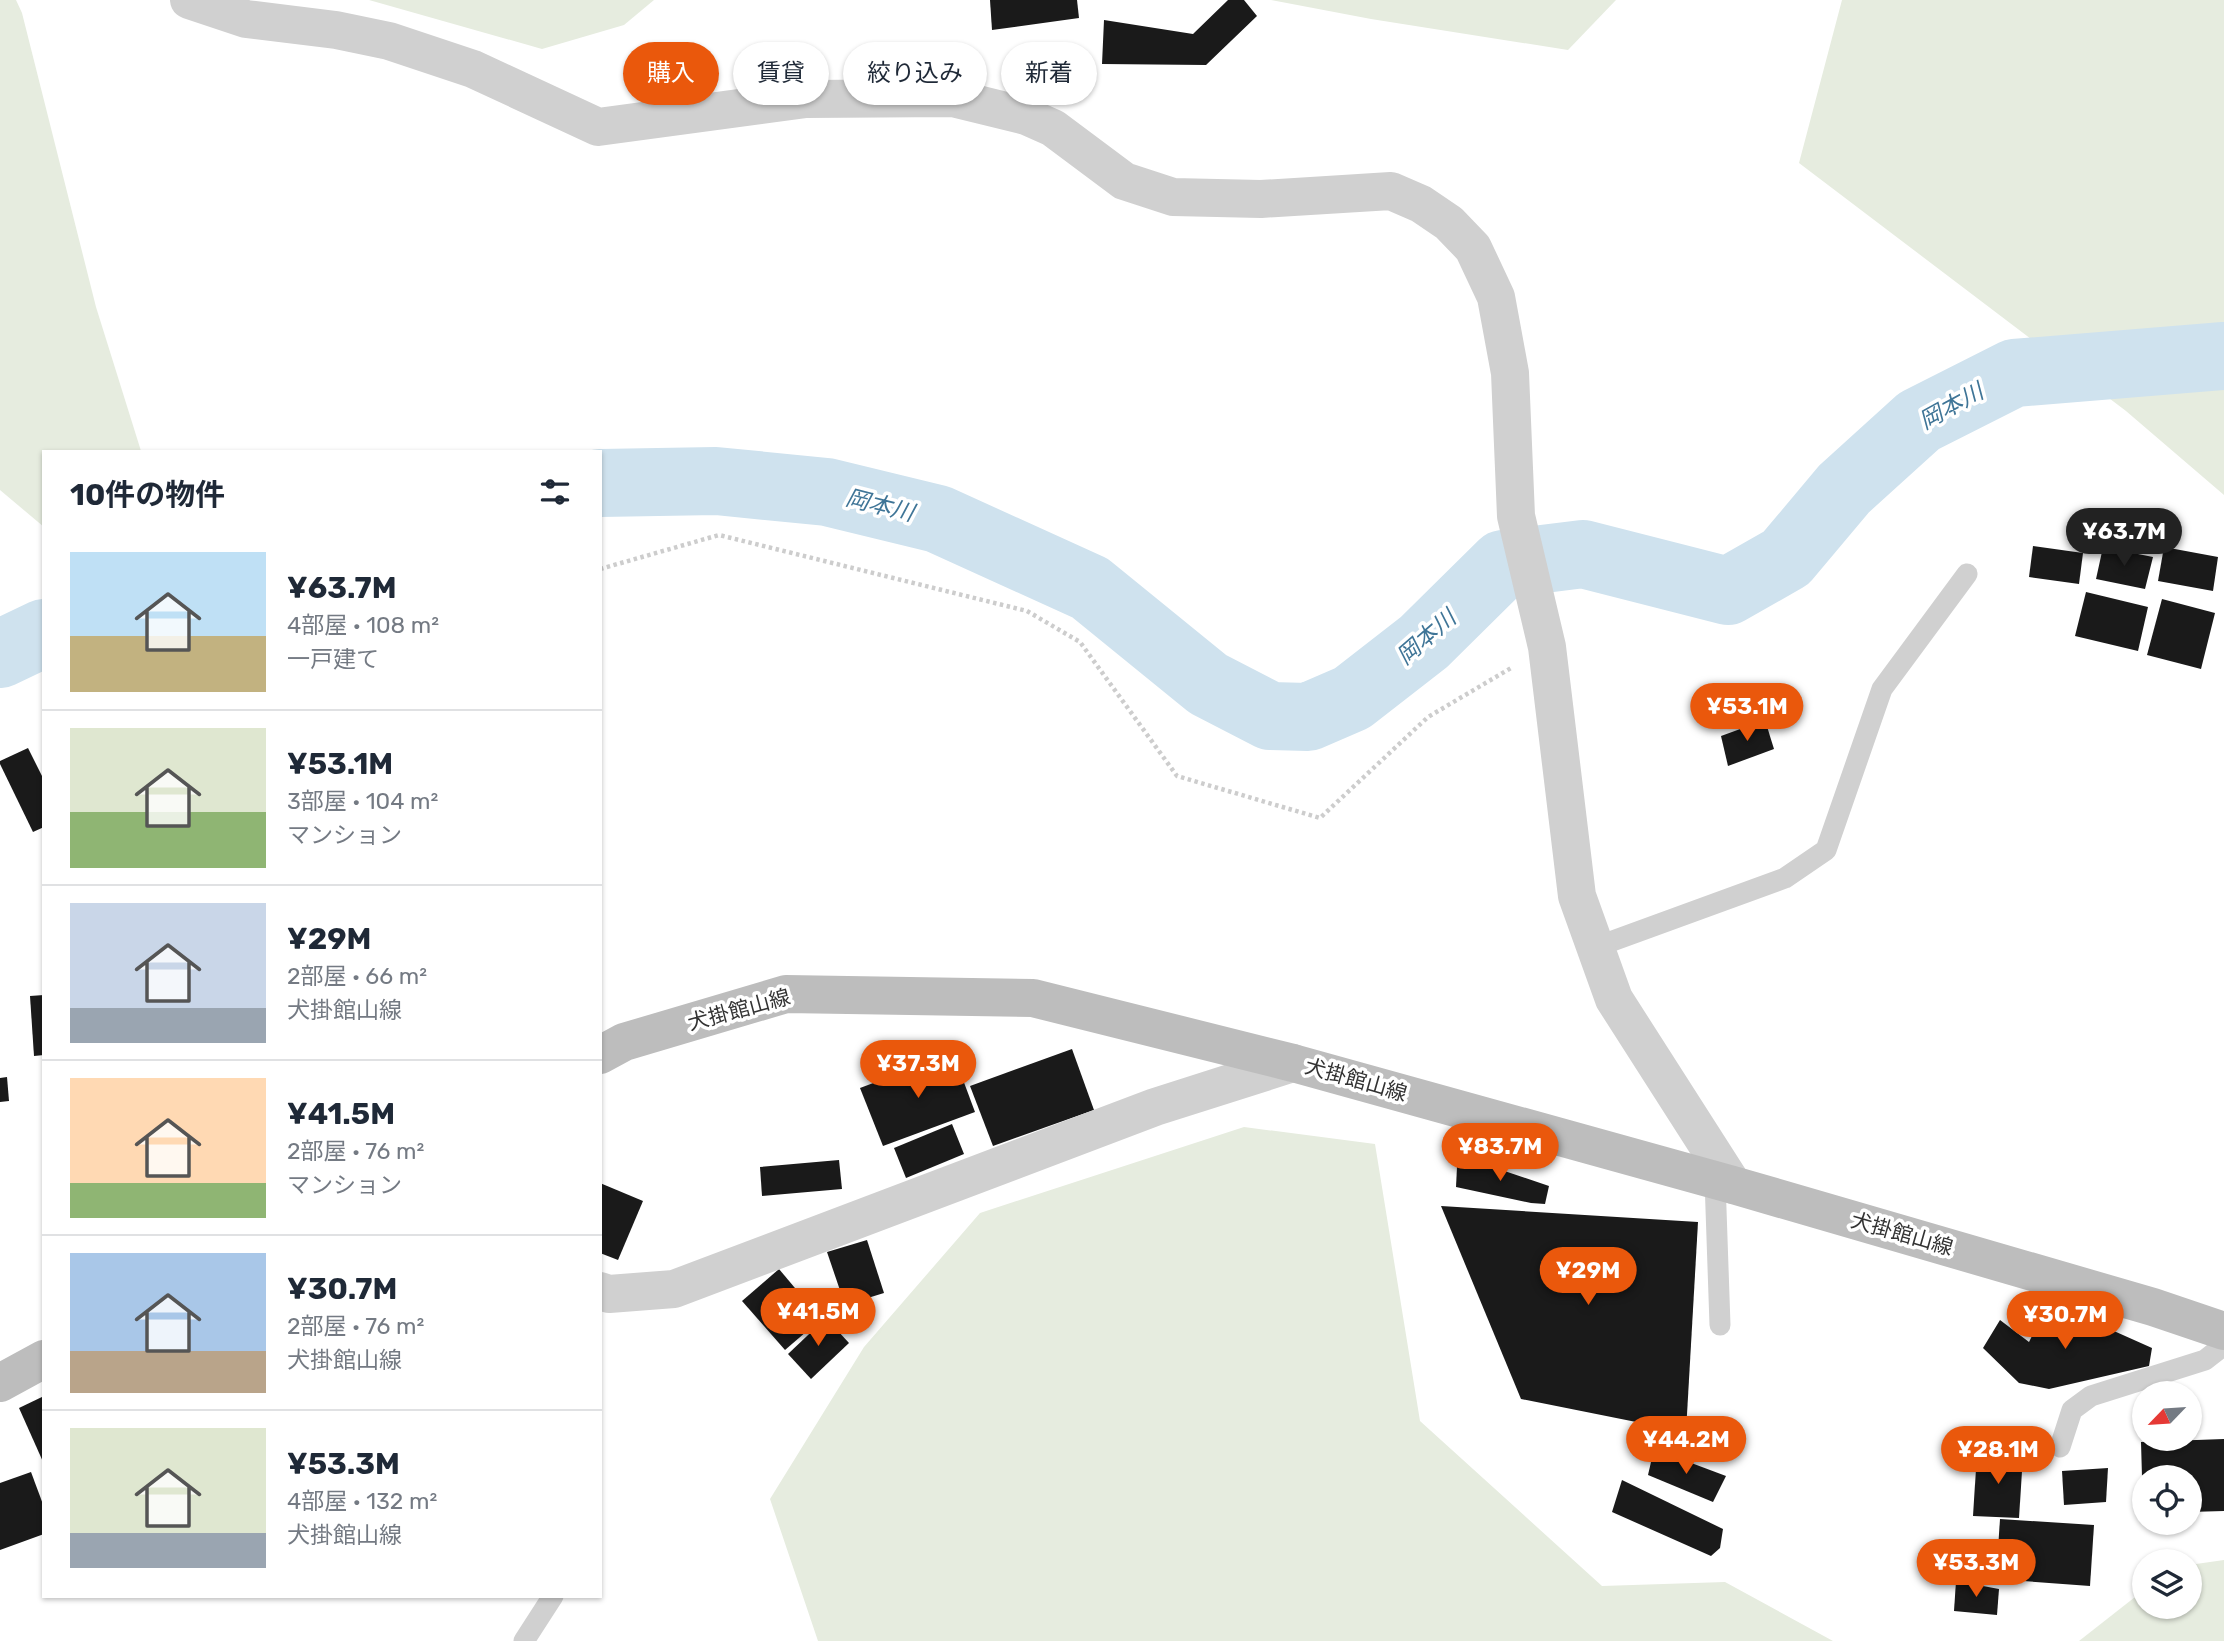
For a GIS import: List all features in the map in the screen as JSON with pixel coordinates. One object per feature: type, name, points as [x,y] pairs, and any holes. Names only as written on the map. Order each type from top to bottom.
[{"type":"main road","name":"犬掛館山線","points":[[602,1054],[624,1042],[786,993],[1033,998],[1293,1063],[1724,1182],[2153,1307],[2224,1331]]},
{"type":"main road","points":[[0,1383],[42,1360]]},
{"type":"street","points":[[189,0],[246,19],[336,30],[389,41],[474,69],[598,127],[806,99],[953,98],[1026,116],[1053,128],[1124,181],[1173,197],[1261,198],[1391,191],[1421,204],[1449,223],[1473,248],[1496,298],[1510,373],[1516,516],[1547,647],[1577,896],[1614,999],[1724,1182]]},
{"type":"street","points":[[603,1296],[674,1289],[1155,1107],[1293,1063]]},
{"type":"lane","points":[[1595,947],[1785,878],[1826,850],[1882,689],[1967,574]]},
{"type":"lane","points":[[1720,1325],[1724,1182]]},
{"type":"lane","points":[[2060,1447],[2072,1410],[2091,1396],[2205,1360],[2224,1345]]},
{"type":"lane","points":[[524,1641],[552,1598]]},
{"type":"path","points":[[602,568],[719,536],[1027,611],[1080,642],[1177,776],[1320,818],[1428,717],[1547,647]]},
{"type":"shaded area","points":[[0,0],[16,0],[22,13],[96,307],[141,450],[42,450],[42,525],[0,490]]},
{"type":"shaded area","points":[[369,0],[654,0],[624,25],[542,49]]},
{"type":"shaded area","points":[[1271,0],[1616,0],[1568,50],[1371,19]]},
{"type":"shaded area","points":[[1842,0],[2224,0],[2224,495],[2126,411],[1799,163]]},
{"type":"shaded area","points":[[1244,1127],[1375,1144],[1420,1421],[1602,1586],[1725,1582],[1833,1641],[818,1641],[770,1499],[864,1347],[980,1213]]},
{"type":"shaded area","points":[[2224,1560],[2224,1641],[2079,1641],[2132,1599],[2132,1619],[2202,1619],[2202,1563]]},
{"type":"building","points":[[990,0],[1077,0],[1079,18],[992,30]]},
{"type":"building","points":[[1228,0],[1244,0],[1257,16],[1206,65],[1102,64],[1104,20],[1193,34]]},
{"type":"building","points":[[2033,546],[2083,553],[2079,584],[2029,577]]},
{"type":"building","points":[[2103,547],[2153,557],[2145,589],[2096,579]]},
{"type":"building","points":[[2164,547],[2218,557],[2213,591],[2158,581]]},
{"type":"building","points":[[2086,592],[2148,607],[2138,651],[2075,636]]},
{"type":"building","points":[[2162,599],[2215,613],[2201,669],[2147,655]]},
{"type":"building","points":[[1765,720],[1774,749],[1728,766],[1721,736]]},
{"type":"building","points":[[28,748],[42,776],[42,828],[33,832],[0,761]]},
{"type":"building","points":[[42,995],[42,1055],[34,1056],[30,996]]},
{"type":"building","points":[[1072,1049],[1094,1110],[993,1146],[970,1086]]},
{"type":"building","points":[[953,1053],[975,1112],[883,1146],[860,1088]]},
{"type":"building","points":[[7,1077],[9,1101],[0,1102],[0,1078]]},
{"type":"building","points":[[952,1124],[964,1154],[906,1178],[894,1148]]},
{"type":"building","points":[[1469,1159],[1549,1186],[1545,1204],[1456,1187],[1457,1167]]},
{"type":"building","points":[[839,1160],[842,1189],[762,1196],[760,1167]]},
{"type":"building","points":[[602,1184],[643,1201],[618,1260],[602,1254]]},
{"type":"building","points":[[1441,1206],[1698,1222],[1686,1432],[1521,1399]]},
{"type":"building","points":[[867,1240],[884,1293],[845,1305],[827,1252]]},
{"type":"building","points":[[779,1269],[821,1319],[785,1350],[742,1301]]},
{"type":"building","points":[[2049,1302],[2152,1348],[2149,1366],[2049,1389],[2019,1383],[1983,1348],[2000,1320],[2029,1342]]},
{"type":"building","points":[[826,1318],[849,1343],[811,1379],[788,1354]]},
{"type":"building","points":[[42,1397],[42,1460],[19,1408]]},
{"type":"building","points":[[2224,1439],[2224,1511],[2202,1512],[2202,1465],[2142,1465],[2141,1451],[2202,1451],[2202,1440]]},
{"type":"building","points":[[1654,1449],[1726,1476],[1713,1502],[1648,1475]]},
{"type":"building","points":[[1977,1453],[2023,1456],[2019,1518],[1973,1516]]},
{"type":"building","points":[[2108,1468],[2106,1502],[2064,1505],[2062,1471]]},
{"type":"building","points":[[31,1472],[42,1502],[42,1535],[0,1550],[0,1483]]},
{"type":"building","points":[[1622,1480],[1723,1529],[1720,1548],[1711,1556],[1612,1512]]},
{"type":"building","points":[[2000,1519],[2094,1525],[2090,1586],[1996,1579]]},
{"type":"building","points":[[1956,1581],[1999,1589],[1997,1615],[1954,1611]]},
{"type":"waterway","name":"岡本川","points":[[602,483],[716,481],[827,492],[938,519],[1090,588],[1208,684],[1270,716],[1308,717],[1352,698],[1424,642],[1503,564],[1583,554],[1728,591],[1786,558],[1844,489],[1919,421],[2014,373],[2224,356]]},
{"type":"waterway","name":"岡本川","points":[[0,654],[42,634]]}]
